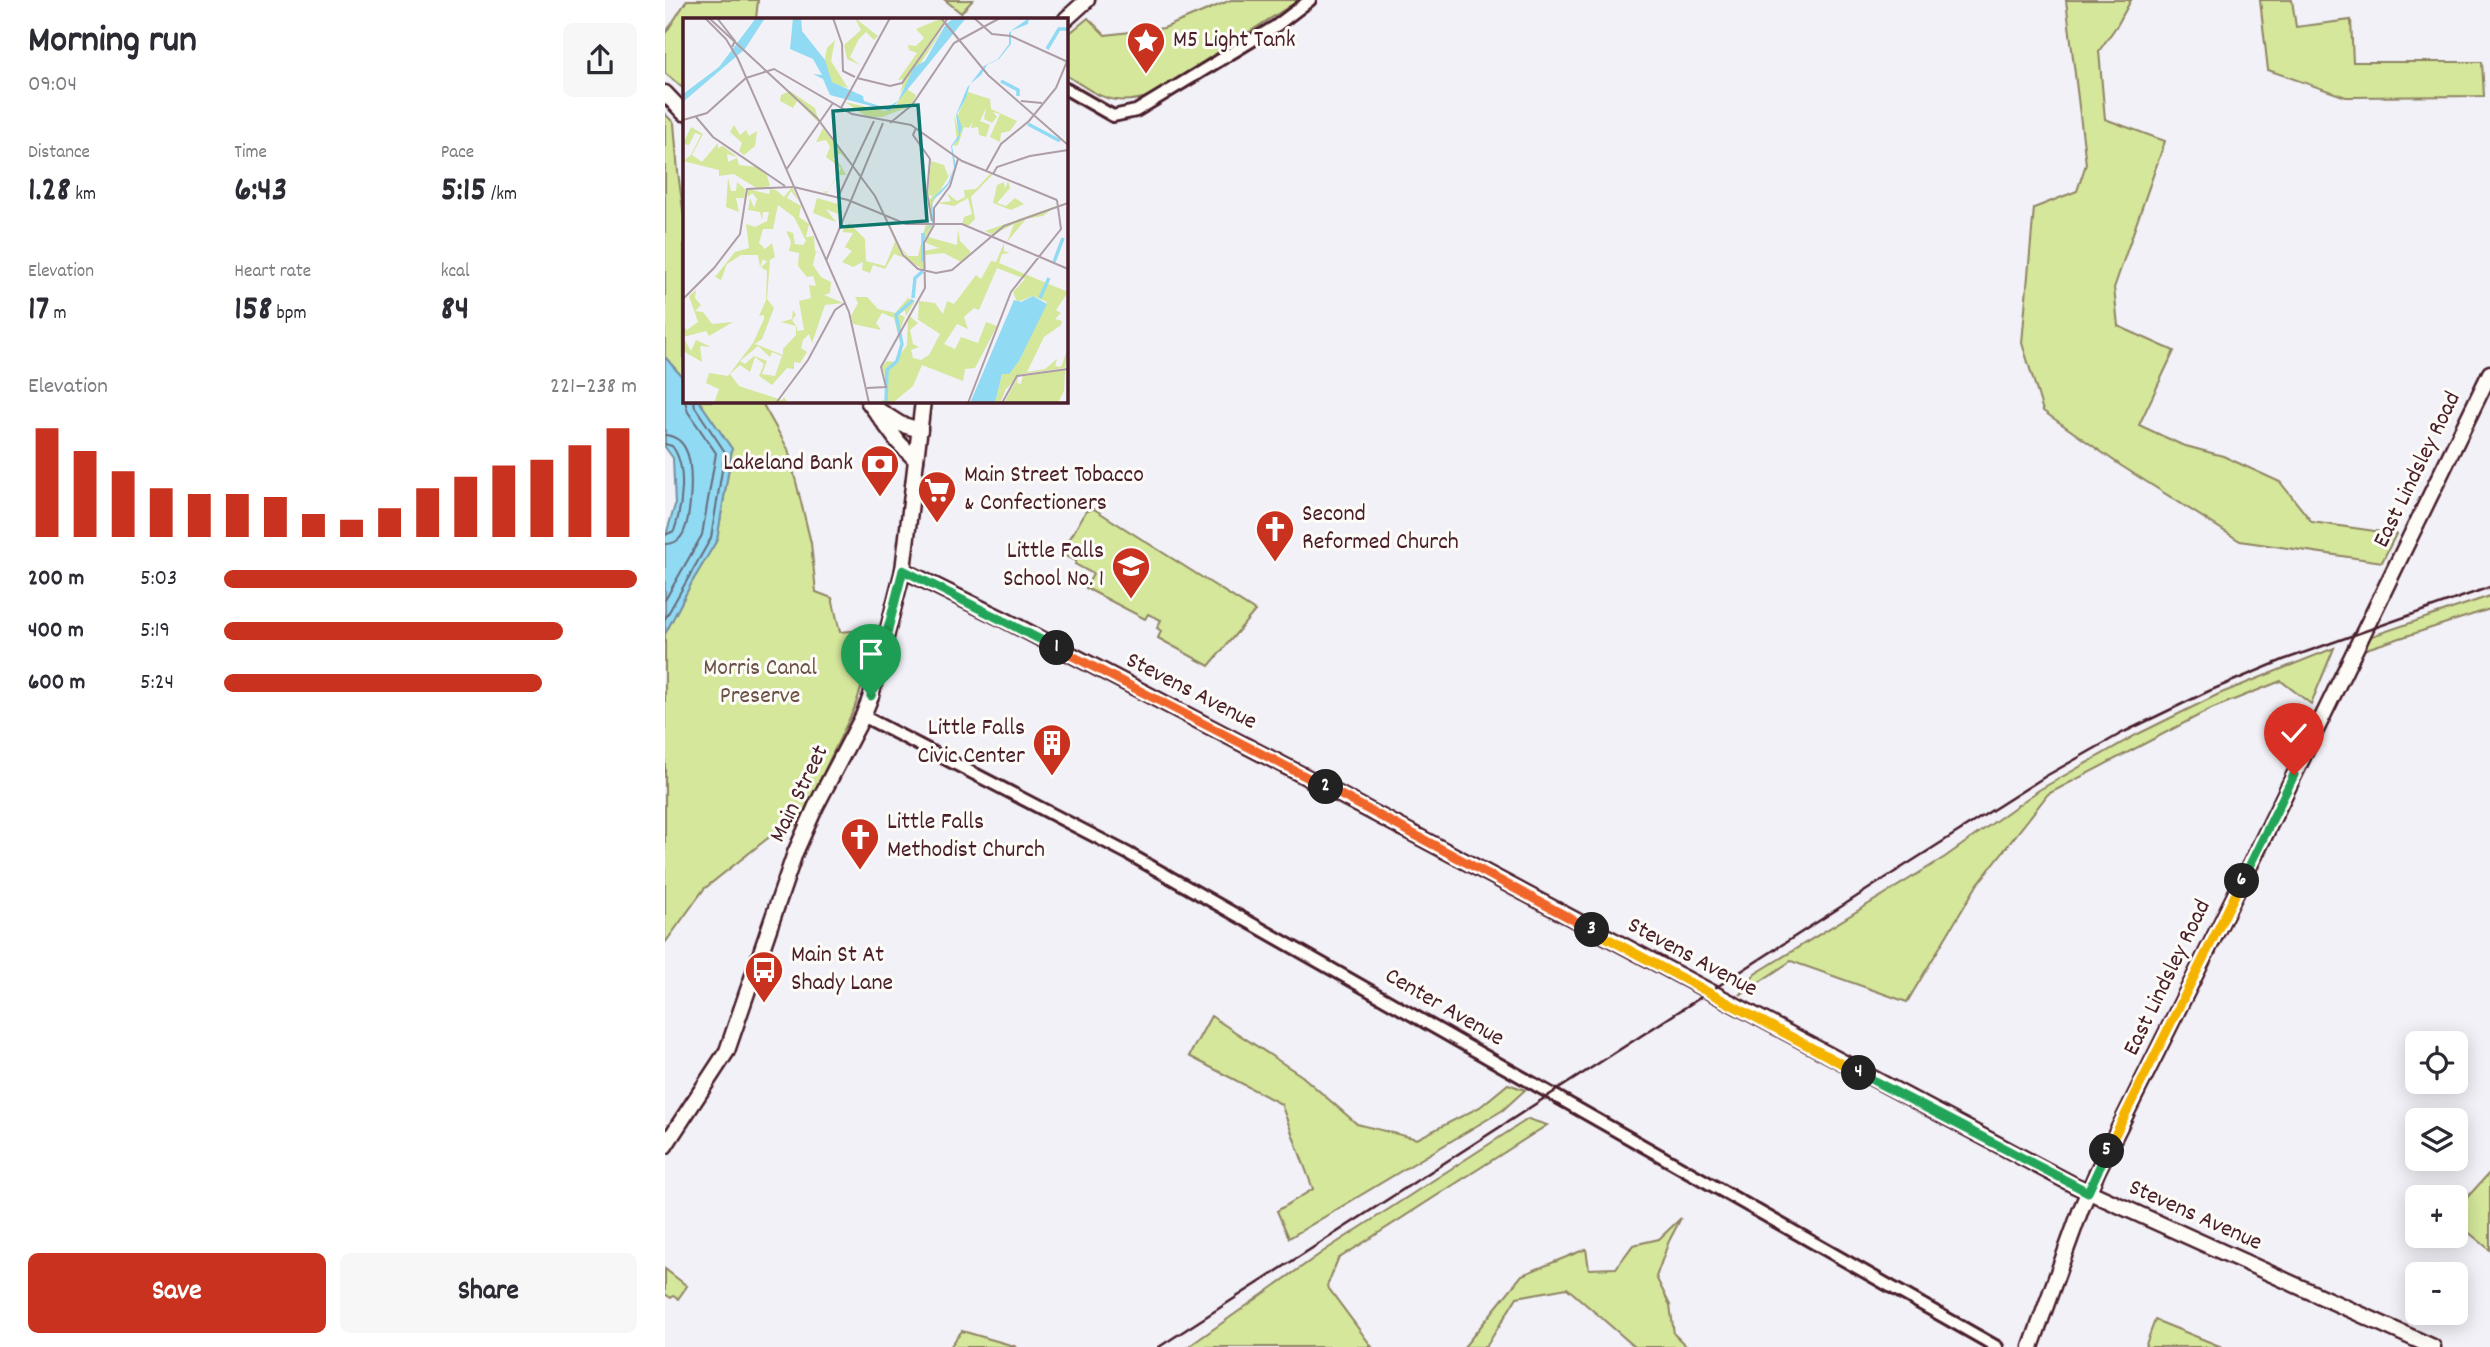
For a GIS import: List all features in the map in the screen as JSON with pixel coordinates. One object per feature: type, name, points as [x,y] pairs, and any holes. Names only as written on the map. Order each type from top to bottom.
[{"type":"main road","points":[[1067,18],[1087,0]]},
{"type":"main road","points":[[665,93],[683,112]]},
{"type":"main road","name":"East Lindsley Road","points":[[2031,1347],[2088,1192],[2490,373]]},
{"type":"main road","name":"Main Street","points":[[665,1146],[727,1051],[795,853],[815,806],[863,716],[880,667],[903,570],[923,402]]},
{"type":"main road","points":[[871,404],[900,424],[920,430]]},
{"type":"main road","points":[[871,404],[916,460]]},
{"type":"main road","name":"Stevens Avenue","points":[[903,570],[1005,620],[1310,779],[1825,1055],[2088,1192],[2433,1347]]},
{"type":"street","points":[[1067,90],[1113,116],[1136,111],[1276,26],[1310,0]]},
{"type":"street","name":"Center Avenue","points":[[863,716],[1129,854],[1997,1347]]},
{"type":"green space","points":[[687,0],[758,0],[756,18],[683,18],[683,88],[665,73],[665,34]]},
{"type":"green space","points":[[945,0],[973,0],[961,13]]},
{"type":"green space","points":[[1231,0],[1299,0],[1150,96],[1125,101],[1105,98],[1067,76],[1067,35],[1088,18],[1105,35],[1164,28]]},
{"type":"green space","points":[[2066,0],[2131,0],[2099,51],[2105,119],[2165,141],[2114,288],[2118,326],[2174,351],[2139,425],[2182,445],[2223,456],[2280,482],[2312,522],[2396,534],[2382,562],[2240,541],[2120,465],[2043,411],[2022,343],[2034,208],[2077,191],[2086,164]]},
{"type":"green space","points":[[2260,0],[2292,0],[2296,27],[2351,20],[2353,62],[2482,62],[2484,96],[2346,97],[2268,70]]},
{"type":"green space","points":[[665,114],[674,123],[683,210],[683,378],[665,357]]},
{"type":"green space","name":"Morris Canal Preserve","points":[[700,402],[762,402],[788,449],[811,543],[816,592],[832,598],[840,632],[862,630],[863,640],[877,642],[854,709],[799,824],[768,838],[704,889],[665,943],[665,634],[717,540],[732,449]]},
{"type":"green space","name":"Little Falls School No. 1","points":[[1094,509],[1255,611],[1209,666],[1158,638],[1161,631],[1157,628],[1161,620],[1148,614],[1145,619],[1086,588],[1093,574],[1061,554],[1086,511]]},
{"type":"green space","points":[[2490,596],[2490,609],[2363,650],[2369,637]]},
{"type":"green space","points":[[2334,648],[2311,704],[2281,681],[2211,709],[2048,794],[1977,885],[1907,1002],[1791,961],[1740,995],[1755,974],[1945,857],[2039,790],[2136,735],[2219,694]]},
{"type":"green space","points":[[1211,1016],[1302,1076],[1357,1124],[1417,1139],[1480,1107],[1508,1084],[1525,1090],[1503,1110],[1289,1238],[1277,1211],[1313,1189],[1281,1104],[1189,1056]]},
{"type":"green space","points":[[1528,1119],[1547,1125],[1338,1259],[1327,1286],[1372,1347],[1188,1347],[1327,1249]]},
{"type":"green space","points":[[2490,1172],[2490,1250],[2468,1232],[2468,1197]]},
{"type":"green space","points":[[1681,1218],[1656,1277],[1670,1305],[1674,1334],[1687,1347],[1635,1347],[1567,1288],[1517,1297],[1486,1347],[1464,1347],[1522,1275],[1586,1249],[1589,1269],[1616,1268],[1633,1245],[1659,1239]]},
{"type":"green space","points":[[665,1269],[687,1286],[678,1299],[665,1294]]},
{"type":"green space","points":[[2155,1320],[2222,1347],[2145,1347]]},
{"type":"green space","points":[[962,1331],[1014,1346],[1016,1347],[950,1347]]},
{"type":"water","points":[[665,357],[683,378],[683,402],[700,402],[732,449],[717,540],[665,634],[665,538],[675,505],[673,458],[665,447]]},
{"type":"railway","points":[[1159,1347],[2046,776],[2122,733],[2209,691],[2283,660],[2490,587]]},
{"type":"place","name":"M5 Light Tank","points":[[1146,75]]},
{"type":"place","name":"Lakeland Bank","points":[[880,498]]},
{"type":"place","name":"Main Street Tobacco & Confectioners","points":[[937,524]]},
{"type":"place","name":"Second Reformed Church","points":[[1275,563]]},
{"type":"place","name":"Little Falls School No. 1","points":[[1131,600]]},
{"type":"place","name":"Little Falls Civic Center","points":[[1052,777]]},
{"type":"place","name":"Little Falls Methodist Church","points":[[860,871]]},
{"type":"place","name":"Main St At Shady Lane","points":[[764,1004]]},
{"type":"route","points":[[871,696],[903,570],[1005,620],[1310,779],[2088,1192],[2294,775]]}]
